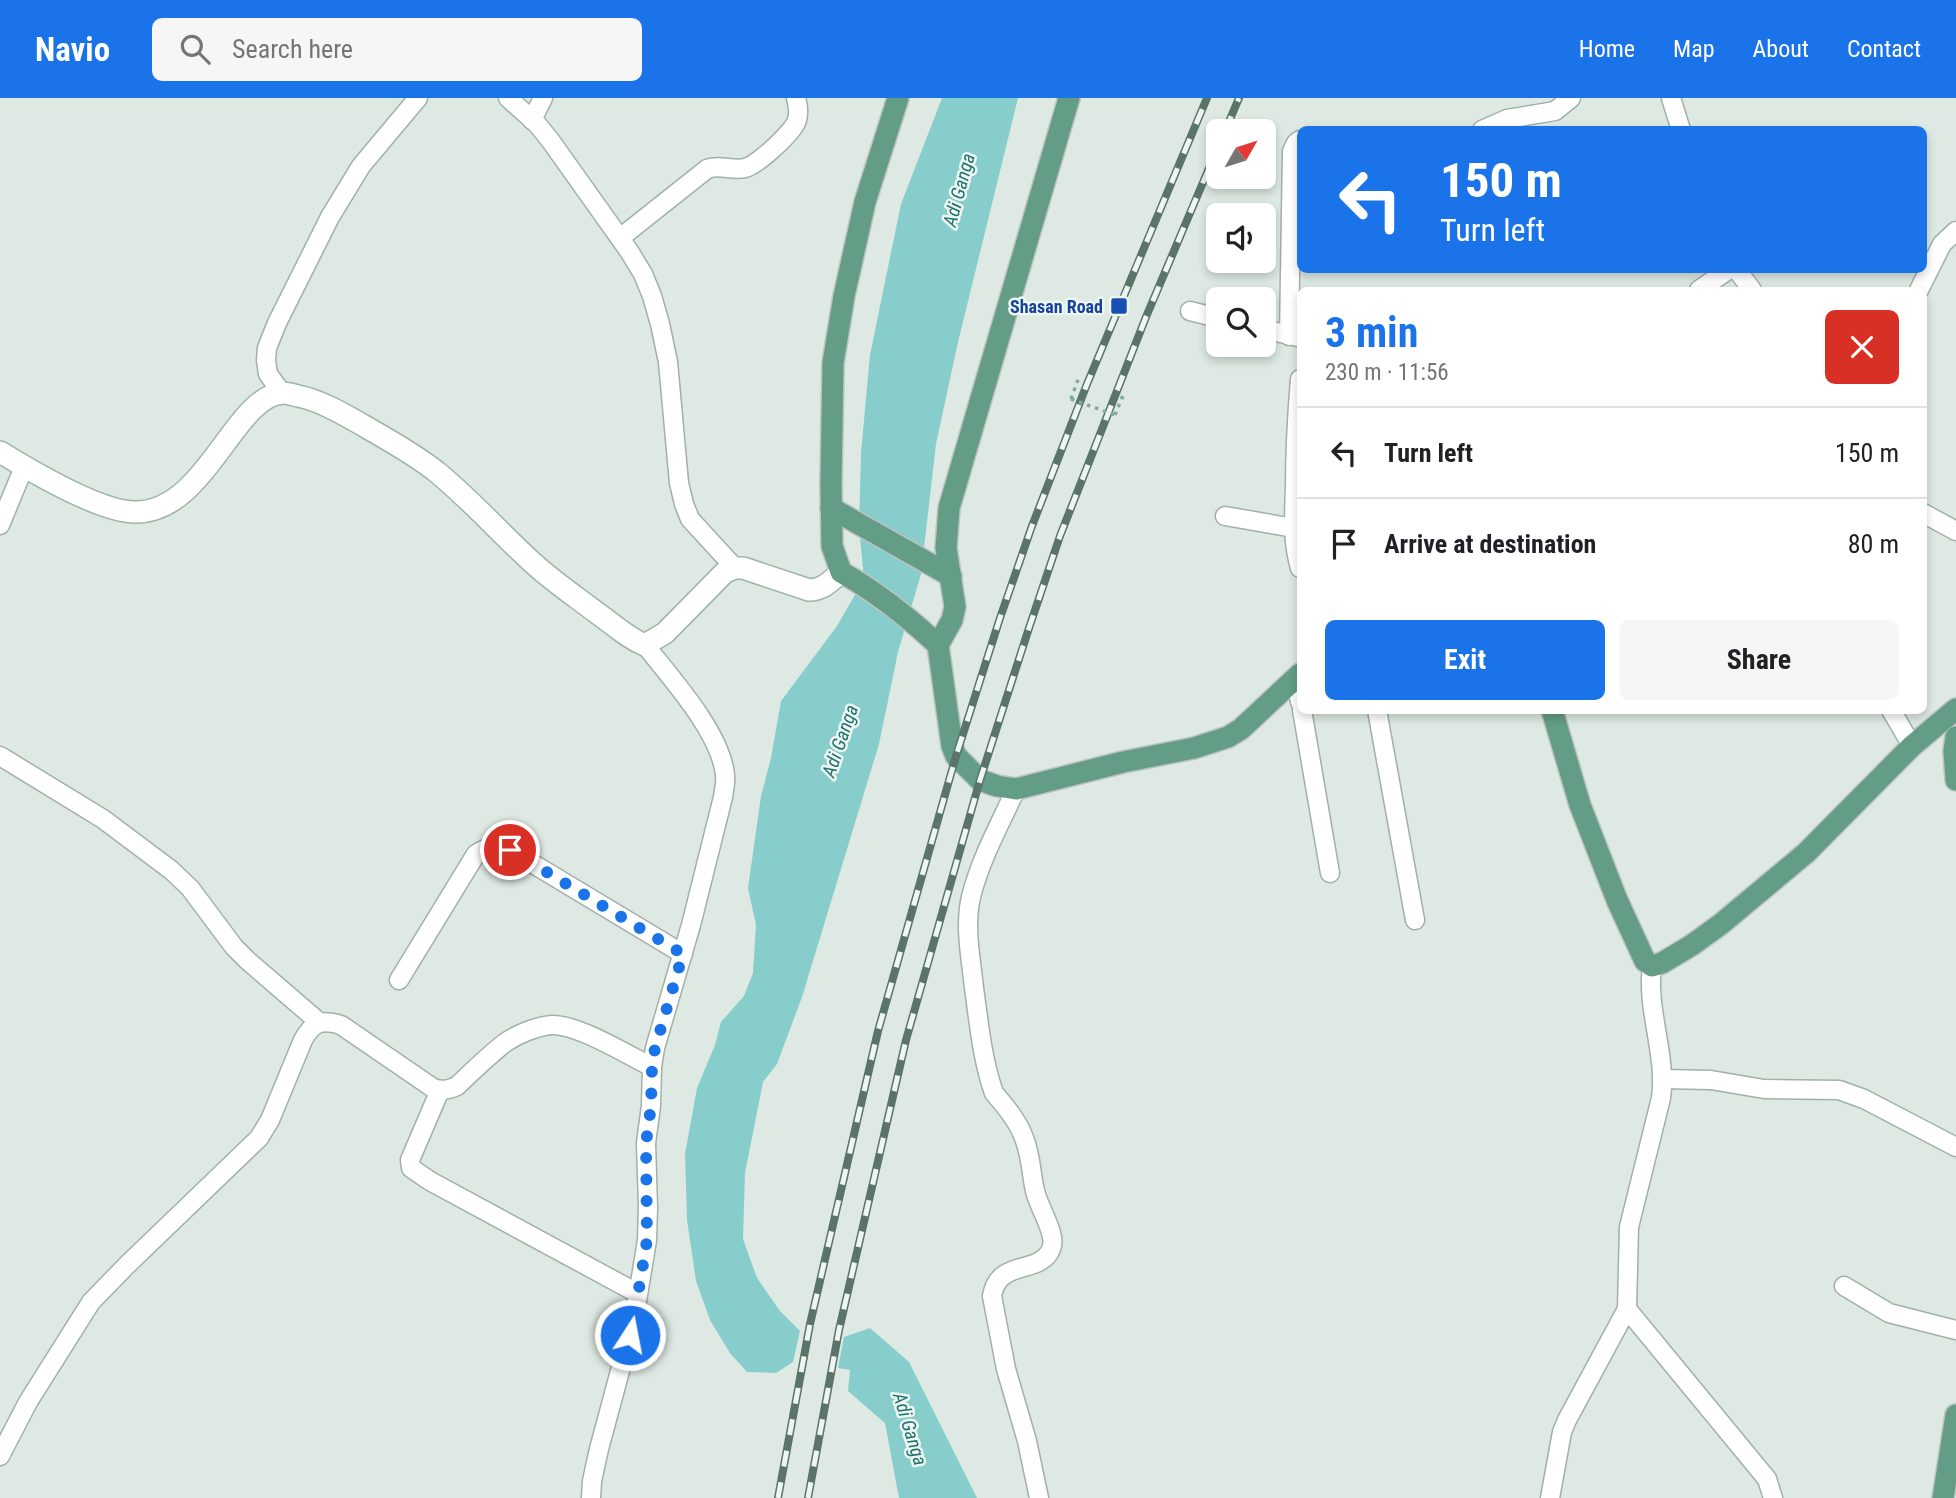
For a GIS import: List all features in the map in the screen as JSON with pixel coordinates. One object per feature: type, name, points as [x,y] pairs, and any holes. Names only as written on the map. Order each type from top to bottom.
[{"type":"main road","points":[[898,98],[865,202],[844,296],[833,363],[832,546],[848,576],[914,623],[938,645]]},
{"type":"main road","points":[[1069,98],[948,508],[944,572],[955,607],[952,620],[938,645],[953,752],[980,780],[1016,789],[1123,762],[1194,748],[1228,737],[1241,729],[1297,677]]},
{"type":"main road","points":[[0,452],[90,500],[115,509],[135,512],[157,509],[175,501],[206,469],[254,408],[269,397],[282,393],[303,397],[348,416],[436,471],[537,567],[571,595],[645,645],[665,634],[725,572],[735,568],[743,568],[809,590],[817,590],[848,576]]},
{"type":"main road","points":[[831,508],[944,572]]},
{"type":"main road","points":[[1553,714],[1580,805],[1617,900],[1645,961],[1652,966],[1692,945],[1721,924],[1806,853],[1912,746],[1956,709]]},
{"type":"main road","points":[[1956,737],[1956,780]]},
{"type":"main road","points":[[1943,1498],[1952,1469],[1956,1415]]},
{"type":"street","points":[[282,393],[268,374],[266,360],[267,348],[277,323],[330,217],[361,166],[418,98]]},
{"type":"street","points":[[508,98],[550,140],[643,274],[660,324],[668,362],[679,483],[684,504],[690,519],[735,568]]},
{"type":"street","points":[[532,120],[543,98]]},
{"type":"street","points":[[620,238],[707,169],[715,166],[736,169],[753,165],[790,133],[797,122],[796,98]]},
{"type":"street","points":[[1491,126],[1507,119],[1555,111],[1571,98]]},
{"type":"street","points":[[1671,98],[1680,126]]},
{"type":"street","points":[[1276,332],[1295,337],[1292,151],[1297,143]]},
{"type":"street","points":[[1920,287],[1942,244],[1956,231]]},
{"type":"street","points":[[1703,287],[1724,273]]},
{"type":"street","points":[[1190,311],[1206,315]]},
{"type":"street","points":[[1297,456],[1294,528],[1297,556]]},
{"type":"street","points":[[0,524],[24,467]]},
{"type":"street","points":[[1927,515],[1956,531]]},
{"type":"street","points":[[1225,516],[1294,528]]},
{"type":"street","points":[[591,1498],[599,1449],[634,1319],[647,1240],[646,1143],[655,1048],[683,954],[726,776],[719,752],[705,725],[645,645]]},
{"type":"street","points":[[1303,714],[1330,873]]},
{"type":"street","points":[[1378,714],[1415,920]]},
{"type":"street","points":[[1893,714],[1912,746]]},
{"type":"street","points":[[0,756],[103,819],[171,870],[190,888],[234,947],[319,1022]]},
{"type":"street","points":[[1016,789],[978,875],[968,918],[981,1036],[991,1085],[1023,1135],[1036,1192],[1052,1237],[1052,1246],[1043,1259],[999,1278],[994,1285],[992,1296],[1006,1368],[1027,1441],[1039,1498]]},
{"type":"street","points":[[399,980],[476,854],[486,848],[499,846],[510,850],[683,954]]},
{"type":"street","points":[[1550,1498],[1562,1432],[1627,1309],[1629,1227],[1664,1079],[1651,989],[1652,966]]},
{"type":"street","points":[[0,1455],[28,1402],[91,1302],[259,1138],[270,1120],[303,1040],[309,1030],[319,1022],[329,1021],[341,1025],[433,1088],[440,1090],[457,1086],[508,1041],[526,1032],[552,1025],[585,1034],[652,1067]]},
{"type":"street","points":[[1664,1079],[1712,1080],[1764,1089],[1839,1090],[1864,1099],[1956,1147]]},
{"type":"street","points":[[440,1090],[410,1160],[411,1168],[430,1181],[637,1293]]},
{"type":"street","points":[[1844,1286],[1889,1313],[1956,1331]]},
{"type":"street","points":[[1627,1309],[1767,1479],[1775,1497]]},
{"type":"path","points":[[1079,377],[1071,399],[1115,415],[1124,393]]},
{"type":"water","name":"Adi Ganga","points":[[942,98],[1018,98],[958,342],[936,444],[921,574],[898,652],[879,744],[802,997],[777,1064],[763,1082],[745,1173],[743,1239],[757,1278],[780,1311],[800,1331],[793,1362],[776,1373],[747,1372],[730,1353],[710,1320],[696,1281],[687,1220],[685,1154],[697,1088],[715,1045],[721,1022],[744,996],[753,973],[756,925],[748,888],[761,796],[781,701],[837,626],[864,579],[859,526],[861,453],[870,355],[901,204]]},
{"type":"water","name":"Adi Ganga","points":[[870,1328],[909,1362],[977,1498],[899,1498],[885,1423],[848,1391],[850,1370],[838,1368],[844,1337]]},
{"type":"railway","points":[[778,1498],[810,1324],[878,1031],[956,756],[1032,526],[1087,384],[1207,98]]},
{"type":"railway","points":[[1230,119],[1239,98]]},
{"type":"railway","points":[[808,1498],[839,1330],[906,1040],[980,780],[1060,536],[1146,317],[1206,175]]},
{"type":"place","name":"Shasan Road","points":[[1119,306]]},
{"type":"route","points":[[510,850],[683,954],[655,1048],[652,1067],[646,1143],[647,1240],[630,1335]]}]
